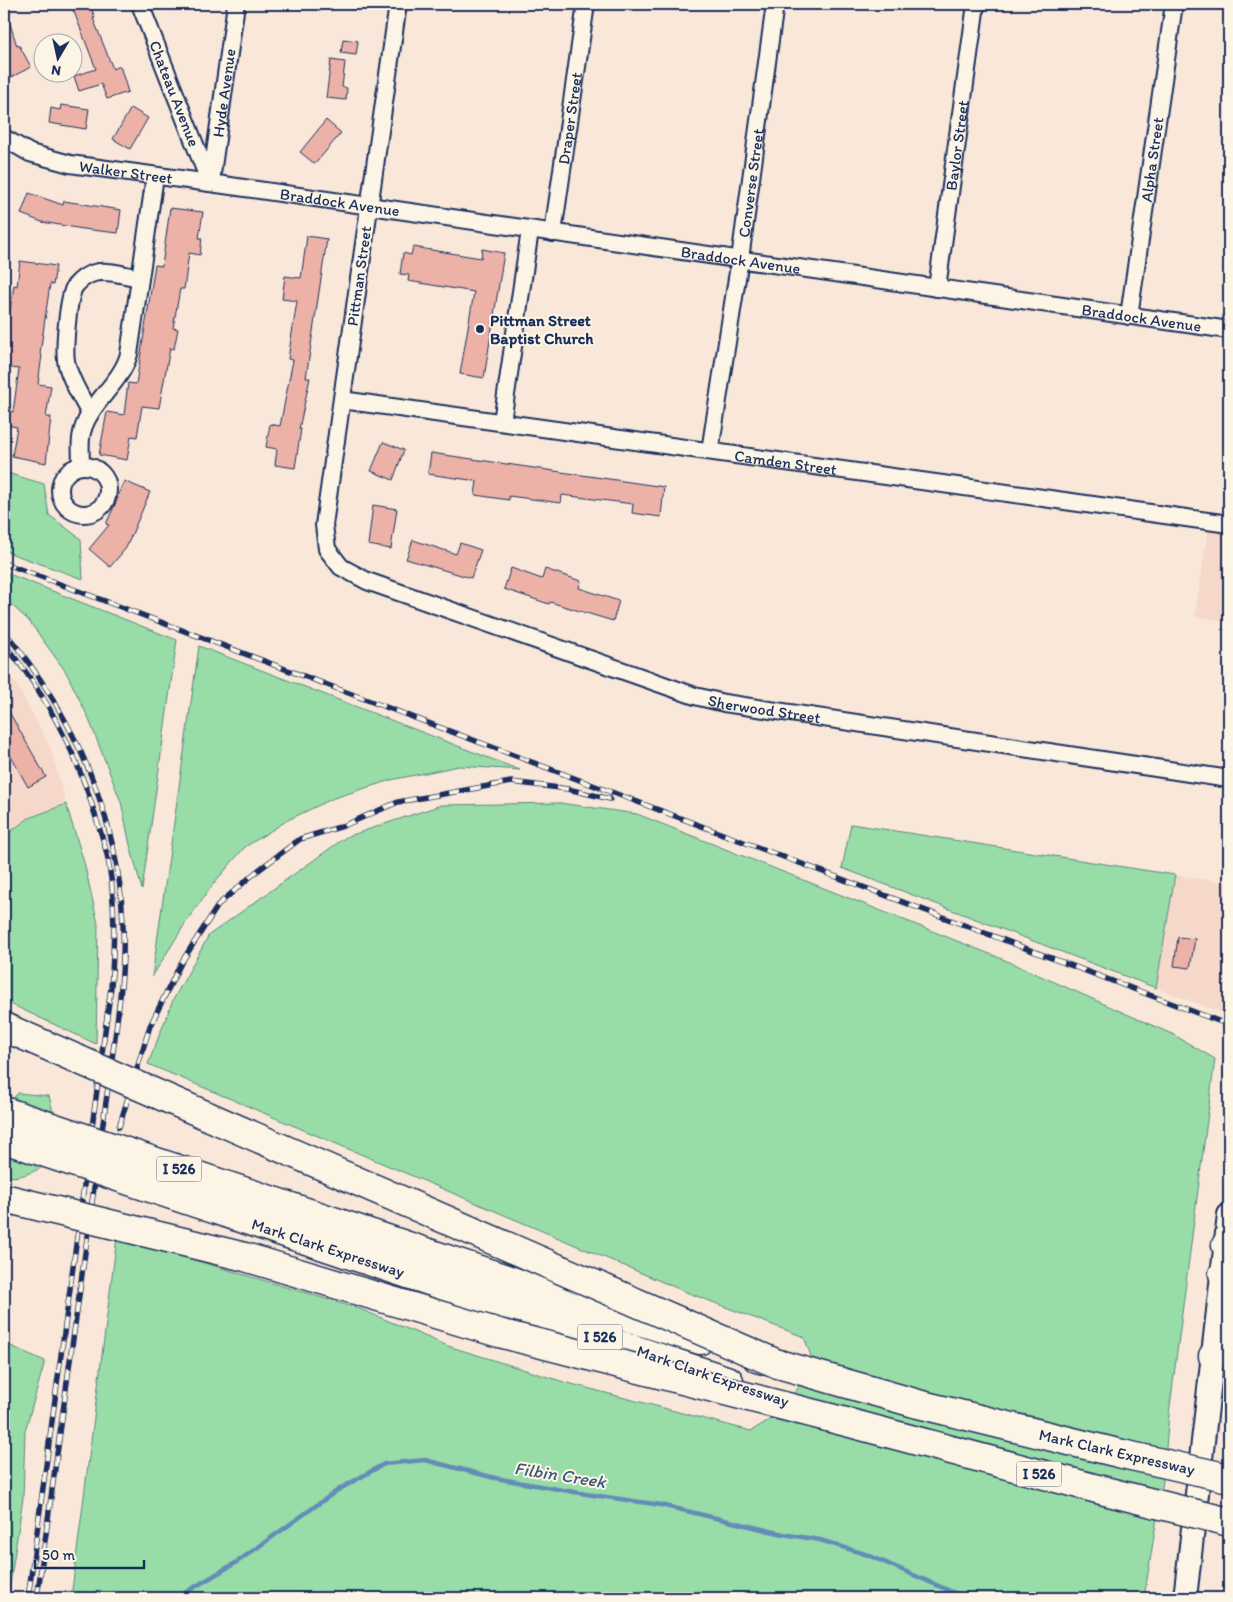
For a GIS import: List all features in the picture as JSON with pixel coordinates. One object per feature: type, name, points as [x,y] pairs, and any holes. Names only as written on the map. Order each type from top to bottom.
[{"type":"highway","points":[[4,1027],[614,1291],[780,1365]]},
{"type":"highway","name":"Mark Clark Expressway","points":[[4,1111],[445,1260],[780,1365],[918,1404],[1229,1478]]},
{"type":"highway","name":"Mark Clark Expressway","points":[[4,1139],[655,1355],[850,1423],[1229,1522]]},
{"type":"highway","points":[[4,1198],[245,1257],[500,1333],[850,1423]]},
{"type":"main road","points":[[1185,1598],[1221,1347],[1229,1215]]},
{"type":"street","name":"Chateau Avenue","points":[[140,4],[210,183]]},
{"type":"street","name":"Hyde Avenue","points":[[210,183],[236,4]]},
{"type":"street","name":"Pittman Street","points":[[327,549],[324,525],[398,4]]},
{"type":"street","name":"Draper Street","points":[[553,233],[586,4]]},
{"type":"street","name":"Converse Street","points":[[710,451],[740,259],[775,4]]},
{"type":"street","name":"Baylor Street","points":[[937,288],[976,4]]},
{"type":"street","name":"Alpha Street","points":[[1129,316],[1174,4]]},
{"type":"street","name":"Walker Street","points":[[4,138],[30,154],[70,164],[252,190]]},
{"type":"street","points":[[81,466],[81,438],[90,414],[126,364],[155,176]]},
{"type":"street","name":"Braddock Avenue","points":[[252,190],[1229,330]]},
{"type":"street","points":[[502,422],[530,230]]},
{"type":"street","points":[[90,414],[71,379],[66,363],[65,351],[71,293],[76,284],[96,272],[140,278]]},
{"type":"street","name":"Camden Street","points":[[342,400],[1229,524]]},
{"type":"street","name":"Sherwood Street","points":[[327,549],[341,567],[367,581],[695,696],[724,703],[1229,779]]},
{"type":"shaded area","points":[[1209,522],[1229,524],[1229,622],[1195,616]]},
{"type":"shaded area","points":[[4,669],[16,683],[50,746],[66,803],[29,818],[4,836]]},
{"type":"shaded area","points":[[1175,875],[1229,883],[1229,982],[1225,1014],[1156,988]]},
{"type":"green space","points":[[4,472],[44,484],[49,515],[81,539],[83,579],[4,551]]},
{"type":"green space","points":[[4,572],[177,640],[142,890],[121,802],[88,717],[66,672],[29,621],[4,598]]},
{"type":"green space","points":[[199,646],[520,770],[459,766],[391,780],[334,798],[288,820],[245,847],[214,883],[188,919],[152,977]]},
{"type":"green space","points":[[560,803],[637,814],[1000,958],[1174,1035],[1215,1059],[1169,1414],[1163,1481],[1144,1598],[71,1598],[117,1237],[360,1309],[448,1346],[564,1382],[751,1431],[777,1415],[798,1388],[811,1356],[804,1337],[686,1292],[148,1064],[173,1000],[209,935],[346,837],[441,805]]},
{"type":"green space","points":[[66,804],[84,862],[98,924],[96,1044],[4,1001],[4,836],[29,818]]},
{"type":"green space","points":[[851,824],[1175,875],[1156,988],[842,868]]},
{"type":"green space","points":[[18,1093],[49,1096],[56,1124],[50,1163],[40,1169],[15,1177],[4,1175],[4,1108]]},
{"type":"green space","points":[[4,1343],[45,1361],[25,1431],[23,1498],[8,1598],[4,1598]]},
{"type":"building","points":[[71,4],[90,4],[95,18],[93,18],[113,69],[120,66],[128,92],[107,99],[101,84],[79,91],[76,82],[82,82],[82,73],[96,69]]},
{"type":"building","points":[[4,14],[7,14],[17,46],[19,45],[31,67],[4,81]]},
{"type":"building","points":[[343,39],[358,41],[356,55],[341,53]]},
{"type":"building","points":[[331,60],[345,62],[342,87],[347,88],[346,100],[326,98]]},
{"type":"building","points":[[61,105],[89,109],[86,129],[49,123],[51,108],[60,110]]},
{"type":"building","points":[[131,108],[148,118],[130,149],[113,139]]},
{"type":"building","points":[[326,120],[341,133],[315,164],[300,152]]},
{"type":"building","points":[[29,193],[63,205],[64,201],[121,210],[118,233],[42,222],[21,214]]},
{"type":"building","points":[[170,208],[203,212],[199,238],[202,238],[200,255],[189,253],[184,289],[180,289],[173,328],[178,329],[174,349],[170,348],[159,408],[142,406],[137,437],[131,436],[127,460],[99,455],[107,412],[124,415],[128,383],[136,384],[155,265],[162,266]]},
{"type":"building","points":[[307,236],[327,239],[306,378],[310,378],[299,429],[301,429],[295,468],[275,465],[277,449],[266,447],[270,424],[280,426],[293,360],[288,359],[297,301],[282,299],[285,276],[301,278]]},
{"type":"building","name":"Pittman Street Baptist Church","points":[[413,247],[481,258],[482,249],[504,253],[484,378],[460,374],[474,292],[408,281],[409,275],[400,274],[403,253],[411,255]]},
{"type":"building","points":[[20,261],[56,266],[53,285],[50,284],[40,354],[42,355],[38,384],[51,386],[46,417],[51,417],[46,463],[12,456],[17,427],[6,425],[8,411],[13,412],[19,369],[4,367],[4,362],[8,335],[6,335],[14,285],[17,286]]},
{"type":"building","points":[[383,442],[404,450],[393,480],[371,471]]},
{"type":"building","points":[[431,453],[664,487],[661,517],[632,513],[633,504],[562,495],[561,503],[509,496],[509,500],[475,495],[477,481],[428,474]]},
{"type":"building","points":[[124,481],[150,492],[126,548],[110,567],[89,549],[109,525],[106,524]]},
{"type":"building","points":[[373,505],[397,509],[391,549],[368,545]]},
{"type":"building","points":[[413,540],[456,554],[460,543],[481,550],[471,578],[406,559]]},
{"type":"building","points":[[511,568],[542,579],[545,569],[581,581],[579,588],[619,601],[613,621],[550,602],[549,604],[504,589]]},
{"type":"building","points":[[4,703],[46,777],[28,787],[4,744]]},
{"type":"building","points":[[1178,937],[1195,939],[1190,968],[1174,966]]},
{"type":"waterway","name":"Filbin Creek","points":[[176,1598],[237,1562],[338,1490],[384,1464],[425,1460],[495,1478],[661,1505],[783,1534],[820,1540],[868,1555],[966,1598]]},
{"type":"railway","points":[[4,563],[1229,1025]]},
{"type":"railway","points":[[4,631],[58,707],[79,748],[97,791],[110,835],[119,880],[123,927],[122,981],[116,1030],[37,1598]]},
{"type":"railway","points":[[4,644],[48,706],[81,773],[107,854],[114,911],[111,987],[28,1598]]},
{"type":"railway","points":[[119,1127],[150,1026],[181,963],[219,904],[256,872],[300,839],[343,826],[398,802],[511,782],[568,789],[610,799]]},
{"type":"place","name":"Pittman Street Baptist Church","points":[[480,329]]}]
